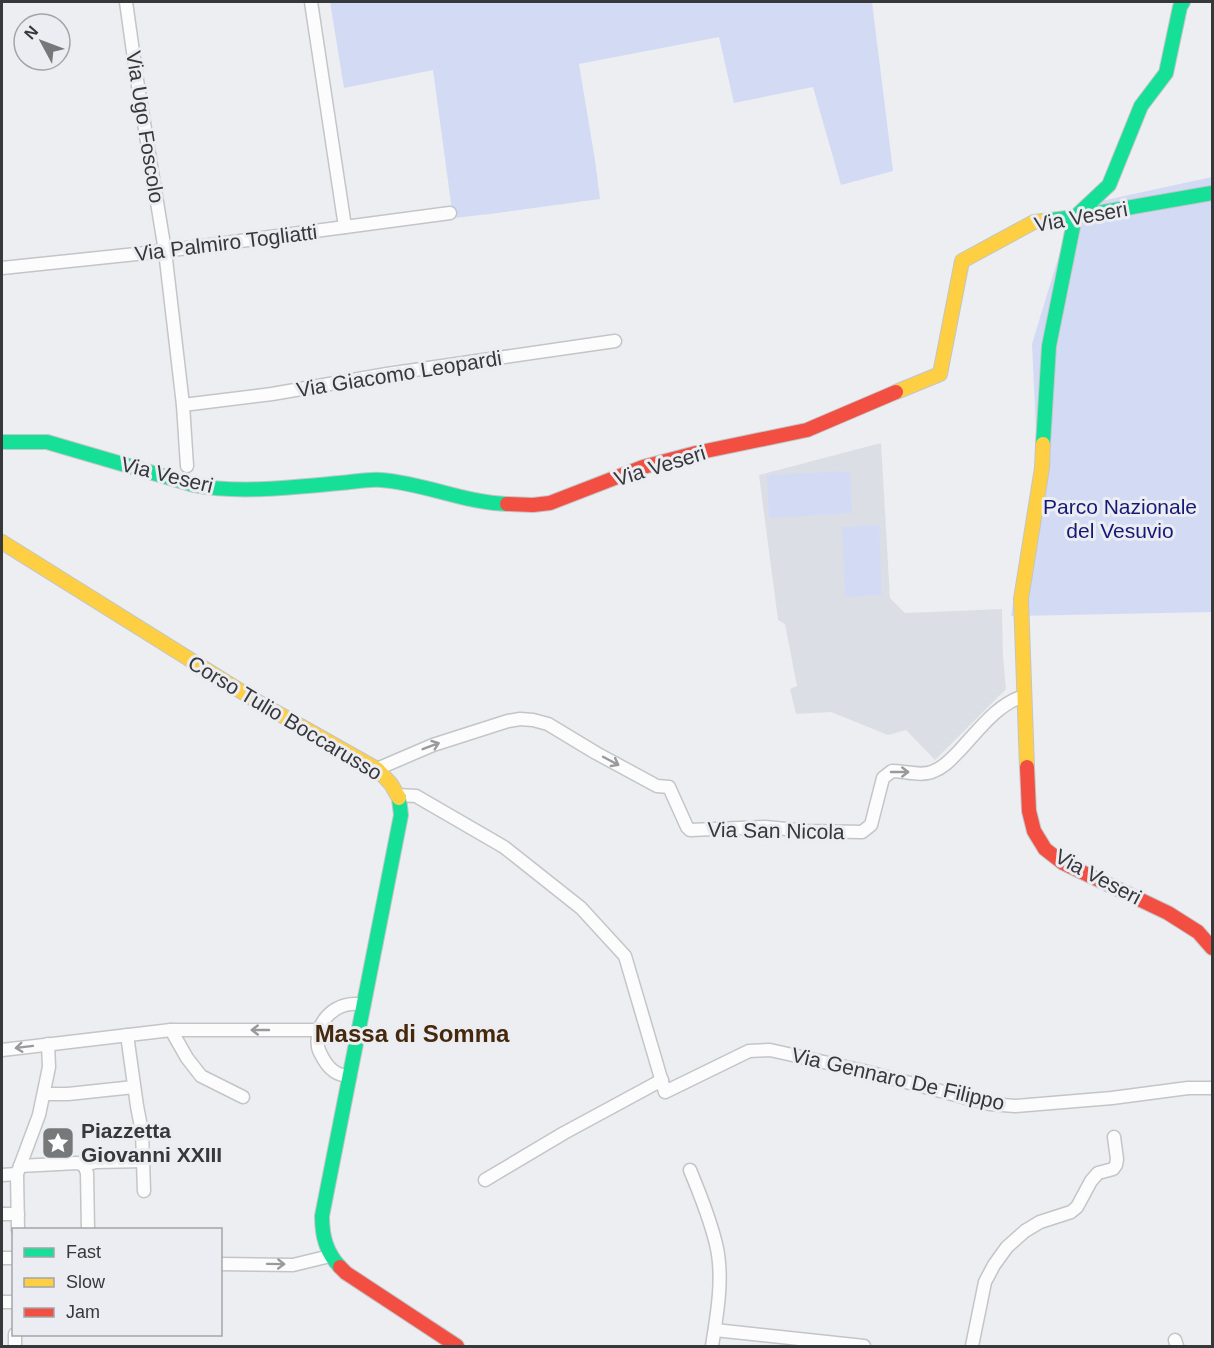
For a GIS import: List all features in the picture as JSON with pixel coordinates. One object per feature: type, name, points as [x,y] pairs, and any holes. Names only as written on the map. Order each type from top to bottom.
[{"type":"street","name":"Via Ugo Foscolo","points":[[126,2],[165,251]]},
{"type":"street","points":[[311,2],[345,227]]},
{"type":"street","points":[[1075,217],[1109,185],[1141,106],[1166,73],[1183,2]]},
{"type":"street","name":"Via Veseri","points":[[2,442],[47,442],[213,489],[276,488],[380,480],[416,485],[491,504],[550,503],[654,464],[807,430],[940,374],[962,261],[1034,222],[1212,193]]},
{"type":"street","name":"Via Palmiro Togliatti","points":[[2,268],[165,251],[450,213]]},
{"type":"street","name":"Via Veseri","points":[[1075,217],[1049,346],[1042,468],[1021,599],[1029,811],[1034,831],[1045,849],[1063,863],[1132,895],[1188,925],[1212,948]]},
{"type":"street","points":[[165,251],[188,466]]},
{"type":"street","name":"Via Giacomo Leopardi","points":[[183,405],[272,394],[387,374],[615,341]]},
{"type":"street","name":"Corso Tulio Boccarusso","points":[[2,542],[248,696],[377,769],[399,795],[401,815],[321,1227],[330,1256],[346,1273],[457,1347]]},
{"type":"street","name":"Via San Nicola","points":[[377,769],[433,745],[508,721],[532,720],[548,724],[657,786],[669,787],[690,830],[765,827],[808,831],[862,831],[871,825],[883,778],[892,771],[932,772],[946,764],[996,712],[1008,703],[1024,696]]},
{"type":"street","points":[[399,795],[416,796],[504,847],[581,908],[625,956],[664,1086]]},
{"type":"street","points":[[350,1077],[337,1074],[327,1065],[318,1048],[319,1030],[330,1012],[348,1004],[364,1005]]},
{"type":"street","points":[[2,1050],[171,1030],[319,1030]]},
{"type":"street","points":[[171,1030],[187,1058],[201,1076],[243,1097]]},
{"type":"street","points":[[128,1035],[142,1131],[144,1191]]},
{"type":"street","points":[[18,1228],[18,1170],[39,1115],[44,1094],[49,1067],[48,1044]]},
{"type":"street","name":"Via Gennaro De Filippo","points":[[485,1180],[564,1133],[664,1086],[749,1051],[770,1050],[864,1071],[990,1104],[1015,1106],[1112,1098],[1188,1088],[1212,1088]]},
{"type":"street","points":[[44,1094],[68,1094],[134,1087]]},
{"type":"street","points":[[972,1347],[985,1281],[1006,1247],[1040,1222],[1077,1208],[1091,1181],[1098,1173],[1113,1169],[1116,1165],[1114,1137]]},
{"type":"street","points":[[2,1175],[18,1170],[76,1163],[84,1165],[96,1162],[143,1161]]},
{"type":"street","points":[[84,1165],[87,1173],[88,1228]]},
{"type":"street","points":[[690,1170],[717,1246],[720,1284],[712,1347]]},
{"type":"street","points":[[2,1214],[18,1214]]},
{"type":"street","points":[[222,1264],[293,1265],[330,1256]]},
{"type":"street","points":[[715,1330],[864,1347]]},
{"type":"shaded area","points":[[881,443],[890,598],[905,613],[1002,609],[1006,689],[935,760],[906,730],[888,735],[831,712],[796,714],[790,689],[797,686],[785,624],[778,620],[759,475]]},
{"type":"green space","points":[[330,2],[872,2],[893,171],[841,185],[813,87],[734,103],[719,37],[579,64],[600,199],[453,218],[433,70],[344,88]]},
{"type":"green space","name":"Parco Nazionale del Vesuvio","points":[[1212,177],[1212,612],[1011,616],[1037,454],[1032,344],[1060,252],[1092,203]]},
{"type":"green space","points":[[850,471],[852,513],[769,518],[767,475]]},
{"type":"green space","points":[[879,525],[882,595],[845,597],[842,527]]},
{"type":"traffic: fast","points":[[1043,444],[1049,346],[1075,217],[1109,185],[1141,106],[1166,73],[1183,2]]},
{"type":"traffic: fast","points":[[1043,221],[1212,193]]},
{"type":"traffic: fast","points":[[2,442],[47,442],[211,488],[267,489],[381,480],[491,503],[507,504]]},
{"type":"traffic: fast","points":[[340,1267],[331,1256],[326,1243],[322,1216],[401,815],[399,798]]},
{"type":"traffic: slow","points":[[896,392],[940,374],[962,261],[1034,222],[1043,221]]},
{"type":"traffic: slow","points":[[1027,767],[1021,599],[1042,468],[1043,444]]},
{"type":"traffic: slow","points":[[2,542],[258,702],[377,769],[391,784],[399,798]]},
{"type":"traffic: jam","points":[[507,504],[550,503],[643,467],[696,453],[807,430],[896,392]]},
{"type":"traffic: jam","points":[[1027,767],[1029,811],[1034,831],[1045,849],[1063,863],[1168,913],[1198,932],[1212,948]]},
{"type":"traffic: jam","points":[[340,1267],[457,1346]]},
{"type":"place","name":"Piazzetta Giovanni XXIII","points":[[58,1143]]},
{"type":"district","name":"Massa di Somma","points":[[412,1034]]}]
